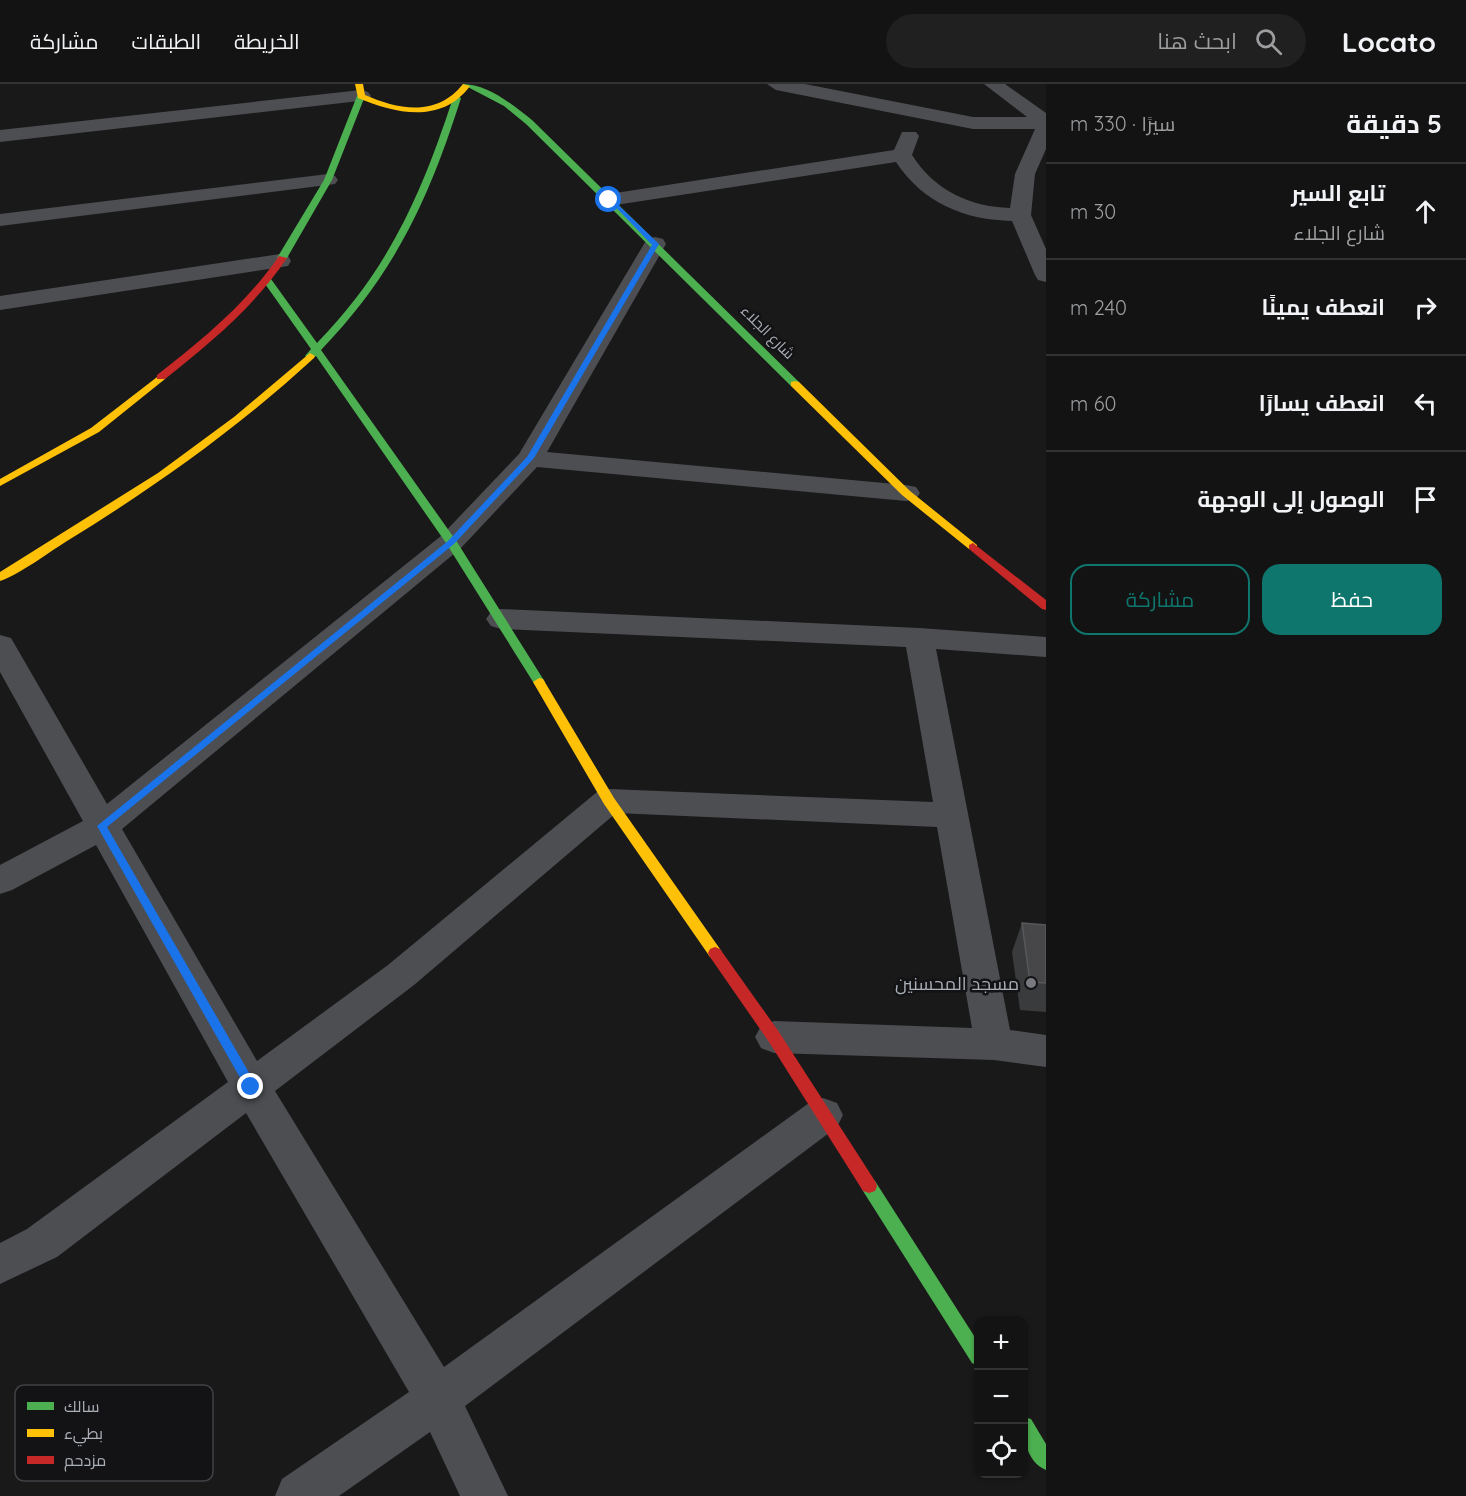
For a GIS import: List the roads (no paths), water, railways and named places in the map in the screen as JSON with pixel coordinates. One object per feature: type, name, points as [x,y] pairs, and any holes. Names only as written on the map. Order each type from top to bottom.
[{"type":"main road","points":[[0,483],[95,430],[201,345],[268,281],[328,180],[360,90],[382,106],[414,109],[438,106],[458,98],[465,92],[466,84]]},
{"type":"main road","name":"شارع الجلاء","points":[[466,84],[507,104],[655,244],[906,493],[1046,606]]},
{"type":"main road","points":[[0,577],[99,519],[227,429],[318,351],[371,286],[408,231],[432,178],[458,98]]},
{"type":"main road","points":[[268,281],[451,542],[501,619],[609,801],[774,1037],[974,1350]]},
{"type":"main road","points":[[1028,1434],[1046,1461]]},
{"type":"street","points":[[776,84],[973,123],[1046,124]]},
{"type":"street","points":[[993,84],[1046,124]]},
{"type":"street","points":[[0,136],[360,90]]},
{"type":"street","points":[[918,112],[902,155],[908,167],[925,183],[951,201],[976,211],[1020,215]]},
{"type":"street","points":[[1046,124],[1024,174],[1020,215],[1046,275]]},
{"type":"street","points":[[609,200],[902,155]]},
{"type":"street","points":[[0,220],[328,180]]},
{"type":"street","points":[[0,881],[102,826],[451,542],[530,458],[655,244]]},
{"type":"street","points":[[0,303],[280,261]]},
{"type":"street","points":[[530,458],[906,493]]},
{"type":"street","points":[[501,619],[1046,646]]},
{"type":"street","points":[[919,638],[994,1044]]},
{"type":"street","points":[[0,645],[251,1087],[438,1399],[484,1496]]},
{"type":"street","points":[[0,1264],[42,1243],[401,975],[609,801],[952,815]]},
{"type":"street","points":[[774,1037],[994,1044],[1046,1051]]},
{"type":"street","points":[[298,1496],[438,1399],[823,1115]]},
{"type":"place","name":"مسجد المحسنين","points":[[1031,983]]}]
